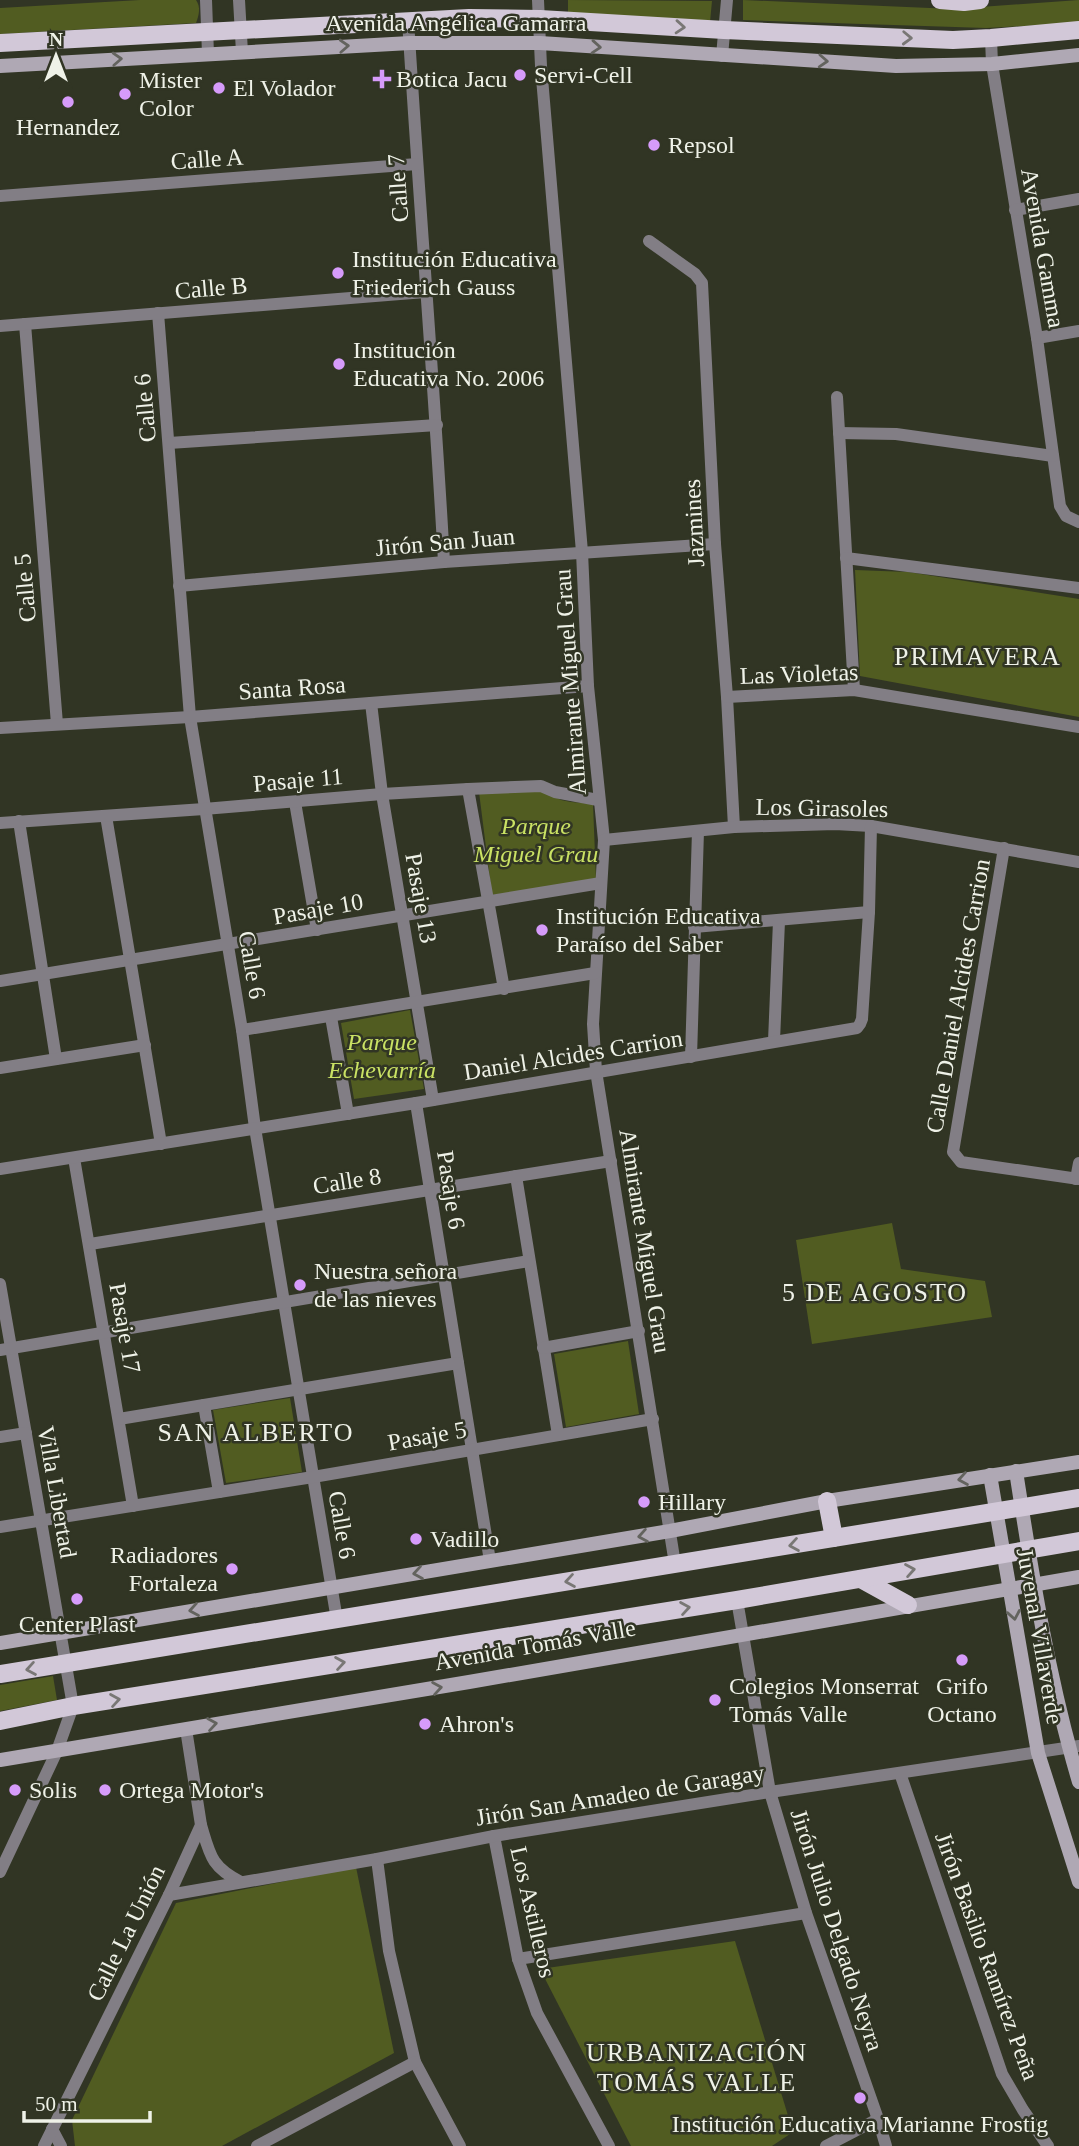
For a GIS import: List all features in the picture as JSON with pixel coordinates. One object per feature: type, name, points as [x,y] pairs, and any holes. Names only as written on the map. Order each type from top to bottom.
[{"type":"main road","points":[[940,0],[971,1]]},
{"type":"main road","name":"Avenida Angélica Gamarra","points":[[0,43],[408,20],[540,19],[917,38],[991,38],[1079,30]]},
{"type":"main road","name":"Avenida Angélica Gamarra","points":[[0,66],[410,43],[540,43],[897,66],[992,64],[1079,55]]},
{"type":"main road","points":[[0,1643],[670,1531],[827,1501],[1079,1462]]},
{"type":"main road","name":"Juvenal Villaverde","points":[[1016,1471],[1034,1584],[1074,1746],[1079,1782]]},
{"type":"main road","name":"Juvenal Villaverde","points":[[989,1475],[1038,1753],[1079,1882]]},
{"type":"main road","points":[[0,1674],[1079,1498]]},
{"type":"main road","points":[[827,1501],[834,1538]]},
{"type":"main road","name":"Avenida Tomás Valle","points":[[0,1721],[73,1706],[737,1600],[1079,1541]]},
{"type":"main road","name":"Avenida Tomás Valle","points":[[0,1760],[1079,1577]]},
{"type":"main road","points":[[861,1579],[908,1605]]},
{"type":"street","points":[[206,0],[208,54]]},
{"type":"street","points":[[239,0],[242,52]]},
{"type":"street","name":"Almirante Miguel Grau","points":[[538,0],[582,552],[588,686],[604,840],[593,1024],[596,1071],[676,1564]]},
{"type":"street","points":[[722,56],[727,0]]},
{"type":"street","name":"Calle 7","points":[[408,20],[444,562]]},
{"type":"street","name":"Avenida Gamma","points":[[991,38],[992,64],[1037,338],[1060,506],[1066,516],[1079,522]]},
{"type":"street","name":"Calle A","points":[[0,197],[417,164]]},
{"type":"street","points":[[1015,209],[1079,200]]},
{"type":"street","name":"Jazmines","points":[[649,241],[695,274],[702,283],[715,544],[734,827]]},
{"type":"street","name":"Calle B","points":[[0,326],[425,292]]},
{"type":"street","name":"Calle 6","points":[[158,313],[190,716],[337,1620]]},
{"type":"street","name":"Calle 5","points":[[25,324],[57,724]]},
{"type":"street","points":[[1037,338],[1079,331]]},
{"type":"street","points":[[837,397],[855,690]]},
{"type":"street","points":[[169,443],[437,425]]},
{"type":"street","points":[[839,433],[897,434],[1053,456]]},
{"type":"street","name":"Jirón San Juan","points":[[179,586],[444,562],[715,544]]},
{"type":"street","points":[[846,558],[1079,588]]},
{"type":"street","name":"Santa Rosa","points":[[0,728],[588,686]]},
{"type":"street","name":"Las Violetas","points":[[727,697],[855,690],[1079,727]]},
{"type":"street","name":"Pasaje 13","points":[[371,703],[382,794],[433,1100]]},
{"type":"street","name":"Pasaje 11","points":[[0,823],[382,794],[541,786],[555,792],[598,800]]},
{"type":"street","points":[[468,789],[504,989]]},
{"type":"street","points":[[295,802],[317,930]]},
{"type":"street","points":[[107,816],[161,1144]]},
{"type":"street","points":[[19,821],[56,1059]]},
{"type":"street","name":"Los Girasoles","points":[[604,840],[790,824],[871,826],[1079,862]]},
{"type":"street","points":[[694,927],[869,912],[871,826]]},
{"type":"street","points":[[691,1058],[698,831]]},
{"type":"street","name":"Calle Daniel Alcides Carrion","points":[[1004,848],[953,1152],[961,1162],[1078,1179]]},
{"type":"street","name":"Pasaje 10","points":[[0,981],[601,883]]},
{"type":"street","name":"Daniel Alcides Carrion","points":[[0,1170],[596,1071],[691,1058],[857,1028],[860,1024],[869,912]]},
{"type":"street","points":[[774,1041],[779,921]]},
{"type":"street","points":[[242,1030],[596,973]]},
{"type":"street","points":[[331,1017],[348,1114]]},
{"type":"street","points":[[0,1068],[145,1045]]},
{"type":"street","name":"Pasaje 6","points":[[416,1103],[490,1561]]},
{"type":"street","name":"Pasaje 17","points":[[74,1158],[133,1506]]},
{"type":"street","name":"Calle 8","points":[[90,1244],[611,1161]]},
{"type":"street","points":[[1078,1179],[1079,1163]]},
{"type":"street","points":[[516,1175],[558,1435]]},
{"type":"street","points":[[5,1349],[529,1261]]},
{"type":"street","name":"Villa Libertad","points":[[0,1284],[5,1349],[26,1433],[73,1706]]},
{"type":"street","points":[[543,1348],[639,1331]]},
{"type":"street","points":[[119,1419],[458,1363]]},
{"type":"street","points":[[204,1405],[219,1492]]},
{"type":"street","name":"Pasaje 5","points":[[0,1527],[653,1419]]},
{"type":"street","points":[[0,1437],[26,1433]]},
{"type":"street","name":"Jirón Julio Delgado Neyra","points":[[737,1600],[770,1792],[806,1913],[886,2146]]},
{"type":"street","points":[[0,1872],[57,1751],[73,1706]]},
{"type":"street","points":[[186,1729],[201,1825],[211,1857],[224,1874],[241,1882]]},
{"type":"street","name":"Jirón San Amadeo de Garagay","points":[[169,1895],[494,1836],[1074,1746]]},
{"type":"street","name":"Jirón Basilio Ramírez Peña","points":[[900,1773],[1002,2074],[1048,2146]]},
{"type":"street","name":"Calle La Unión","points":[[44,2146],[201,1825]]},
{"type":"street","name":"Los Astilleros","points":[[494,1836],[518,1959],[537,2013],[609,2146]]},
{"type":"street","points":[[377,1859],[389,1951],[415,2062],[460,2146]]},
{"type":"street","points":[[518,1959],[806,1913]]},
{"type":"street","points":[[257,2146],[415,2062]]},
{"type":"street","points":[[826,2146],[878,2119]]},
{"type":"street","points":[[52,2129],[61,2146]]},
{"type":"green space","points":[[140,0],[196,0],[199,11],[196,23],[0,34],[0,8]]},
{"type":"green space","points":[[568,0],[712,1],[710,22],[568,14]]},
{"type":"green space","points":[[743,0],[953,9],[1079,0],[1079,23],[986,28],[743,20]]},
{"type":"green space","points":[[855,570],[908,572],[1079,599],[1079,717],[860,676]]},
{"type":"green space","name":"Parque Miguel Grau","points":[[525,789],[548,793],[561,800],[593,804],[596,880],[492,895],[479,792]]},
{"type":"green space","name":"Parque Echevarría","points":[[410,1010],[424,1089],[354,1099],[341,1023]]},
{"type":"green space","points":[[892,1223],[901,1269],[985,1281],[992,1317],[812,1344],[796,1240]]},
{"type":"green space","points":[[628,1341],[639,1414],[566,1427],[554,1354]]},
{"type":"green space","points":[[290,1398],[302,1472],[226,1483],[213,1410]]},
{"type":"green space","points":[[53,1676],[57,1700],[0,1711],[0,1685]]},
{"type":"green space","points":[[356,1867],[394,2053],[222,2146],[75,2146],[72,2120],[176,1903]]},
{"type":"green space","points":[[735,1941],[793,2132],[772,2146],[631,2146],[540,1969]]},
{"type":"place","name":"Servi-Cell","points":[[520,75]]},
{"type":"place","name":"Botica Jacu","points":[[382,79]]},
{"type":"place","name":"El Volador","points":[[219,88]]},
{"type":"place","name":"Mister Color","points":[[125,94]]},
{"type":"place","name":"Hernandez","points":[[68,102]]},
{"type":"place","name":"Repsol","points":[[654,145]]},
{"type":"place","name":"Institución Educativa Friederich Gauss","points":[[338,273]]},
{"type":"place","name":"Institución Educativa No. 2006","points":[[339,364]]},
{"type":"place","name":"Institución Educativa Paraíso del Saber","points":[[542,930]]},
{"type":"place","name":"Nuestra señora de las nieves","points":[[300,1285]]},
{"type":"place","name":"Hillary","points":[[644,1502]]},
{"type":"place","name":"Vadillo","points":[[416,1539]]},
{"type":"place","name":"Radiadores Fortaleza","points":[[232,1569]]},
{"type":"place","name":"Center Plast","points":[[77,1599]]},
{"type":"place","name":"Grifo Octano","points":[[962,1660]]},
{"type":"place","name":"Colegios Monserrat Tomás Valle","points":[[715,1700]]},
{"type":"place","name":"Ahron's","points":[[425,1724]]},
{"type":"place","name":"Solis","points":[[15,1790]]},
{"type":"place","name":"Ortega Motor's","points":[[105,1790]]},
{"type":"place","name":"Institución Educativa Marianne Frostig","points":[[860,2098]]},
{"type":"district","name":"PRIMAVERA","points":[[978,656]]},
{"type":"district","name":"5 DE AGOSTO","points":[[875,1292]]},
{"type":"district","name":"SAN ALBERTO","points":[[256,1432]]},
{"type":"district","name":"URBANIZACIÓN TOMÁS VALLE","points":[[697,2067]]}]
